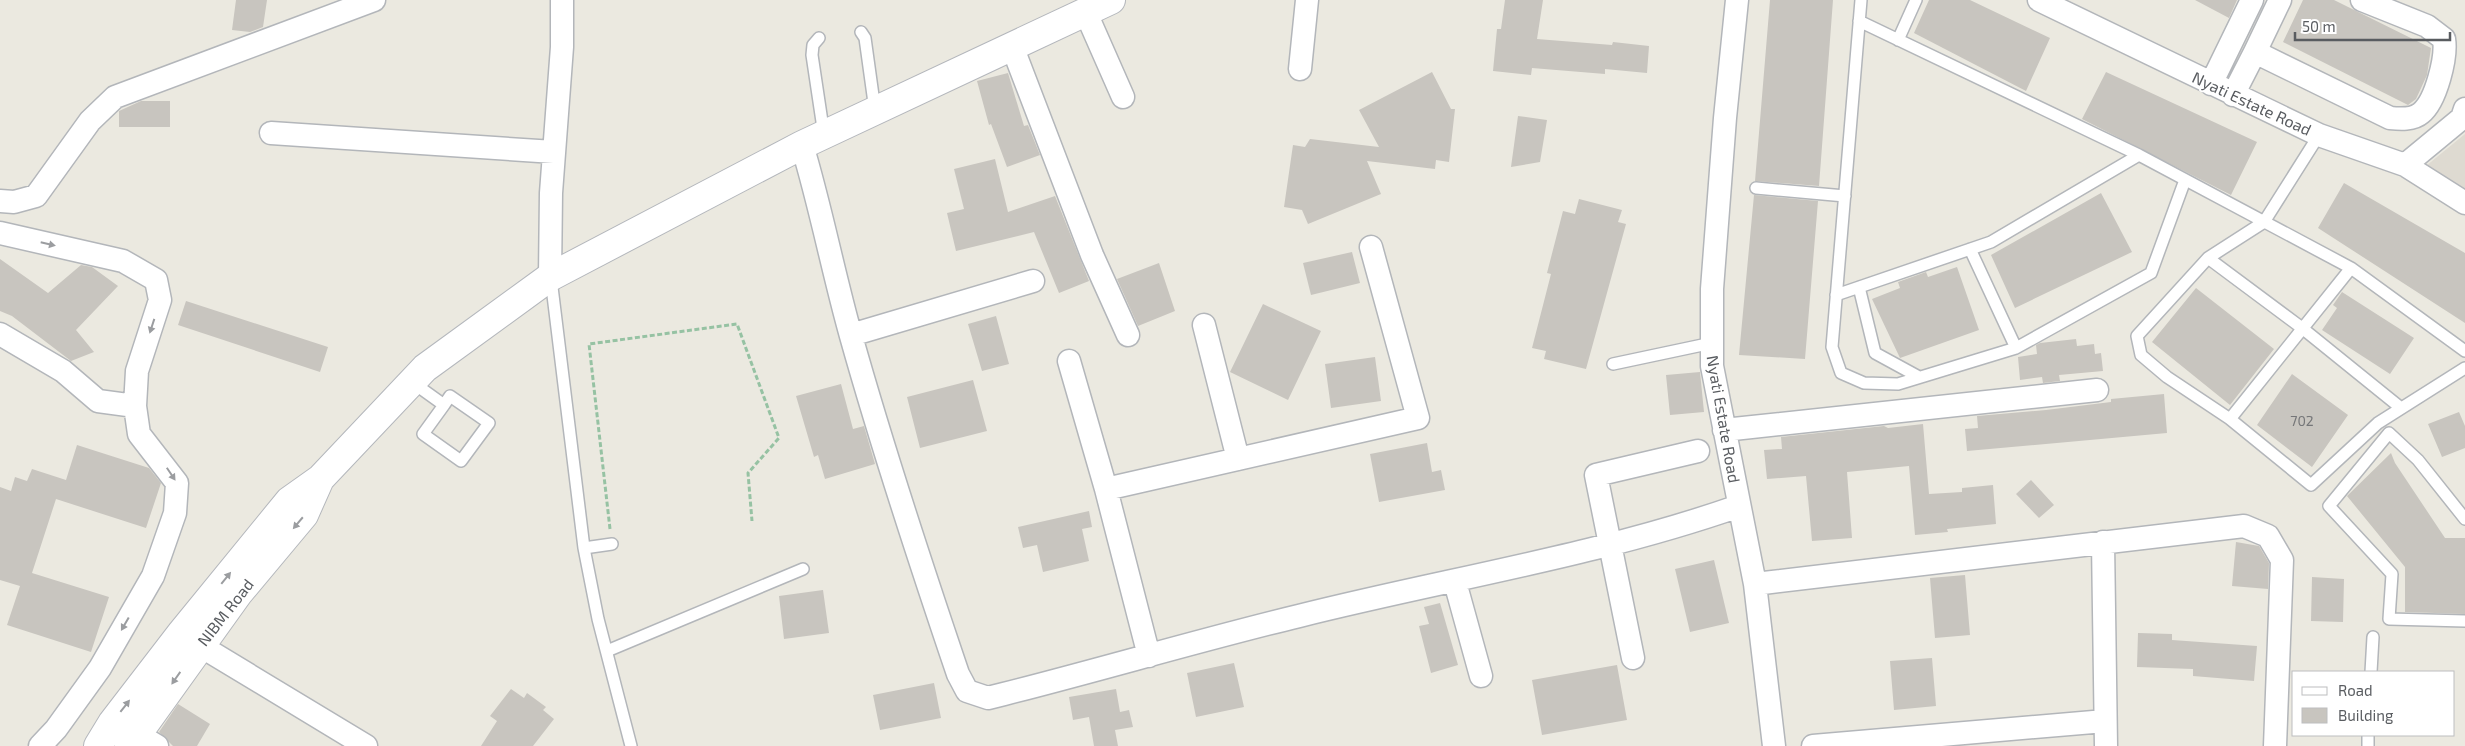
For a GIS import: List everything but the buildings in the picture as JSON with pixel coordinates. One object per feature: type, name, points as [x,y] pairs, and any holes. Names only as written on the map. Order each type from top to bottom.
[{"type":"main road","points":[[98,746],[112,723],[182,632],[289,501],[320,479],[425,368],[550,277],[813,140],[1112,0]]},
{"type":"main road","name":"NIBM Road","points":[[141,742],[199,645],[238,594],[304,515],[320,479]]},
{"type":"street","points":[[0,201],[14,202],[36,196],[90,120],[115,97],[374,0]]},
{"type":"street","points":[[550,277],[551,193],[562,47],[562,0]]},
{"type":"street","points":[[1300,70],[1307,0]]},
{"type":"street","name":"Nyati Estate Road","points":[[1737,0],[1723,137],[1712,289],[1712,366],[1755,584],[1774,746]]},
{"type":"street","name":"Nyati Estate Road","points":[[2040,0],[2233,95],[2320,135],[2405,165],[2465,203]]},
{"type":"street","points":[[2211,84],[2252,0]]},
{"type":"street","points":[[2233,95],[2280,0]]},
{"type":"street","points":[[2254,52],[2390,118],[2405,120],[2421,113],[2431,97],[2443,65],[2446,50],[2444,39],[2427,26],[2362,0]]},
{"type":"street","points":[[1086,13],[1123,97]]},
{"type":"street","points":[[1012,46],[1092,255],[1128,335]]},
{"type":"street","points":[[2405,165],[2462,118],[2465,109]]},
{"type":"street","points":[[271,133],[554,152]]},
{"type":"street","points":[[813,140],[814,182],[850,334],[903,511],[958,674],[967,691],[988,698],[1300,616],[1455,582],[1610,544],[1739,506]]},
{"type":"street","points":[[0,233],[123,261],[156,280],[160,300],[137,371],[135,406],[139,434],[177,483],[176,513],[153,576],[100,668],[56,729],[40,746]]},
{"type":"street","points":[[1106,489],[1418,418],[1371,247]]},
{"type":"street","points":[[850,334],[1033,281]]},
{"type":"street","points":[[1204,325],[1238,459]]},
{"type":"street","points":[[0,334],[63,371],[98,401],[135,406]]},
{"type":"street","points":[[1069,361],[1106,489],[1149,656]]},
{"type":"street","points":[[1724,430],[2097,390]]},
{"type":"street","points":[[1633,658],[1596,475],[1698,451]]},
{"type":"street","points":[[1755,584],[2209,528],[2244,526],[2268,536],[2282,560],[2275,746]]},
{"type":"street","points":[[2103,542],[2106,746]]},
{"type":"street","points":[[1455,582],[1481,676]]},
{"type":"street","points":[[199,645],[366,746]]},
{"type":"street","points":[[1813,746],[2106,721]]},
{"type":"lane","points":[[1861,0],[1832,347],[1841,373],[1864,383],[1898,384],[2016,348],[2151,273],[2185,180]]},
{"type":"lane","points":[[1898,40],[1916,0]]},
{"type":"lane","points":[[1859,22],[2139,155],[2351,268],[2465,351]]},
{"type":"lane","points":[[861,32],[865,38],[875,111]]},
{"type":"lane","points":[[813,140],[812,55],[813,45],[819,38]]},
{"type":"lane","points":[[2320,135],[2264,222],[2208,258],[2137,336],[2141,355],[2167,377],[2230,419],[2311,484],[2378,423],[2465,368]]},
{"type":"lane","points":[[1836,295],[1991,242],[2139,155]]},
{"type":"lane","points":[[1756,188],[1845,196]]},
{"type":"lane","points":[[1970,249],[2016,348]]},
{"type":"lane","points":[[2208,258],[2302,328],[2401,408]]},
{"type":"lane","points":[[2230,419],[2351,268]]},
{"type":"lane","points":[[550,277],[584,548],[606,651],[631,746]]},
{"type":"lane","points":[[1859,287],[1875,353],[1919,377]]},
{"type":"lane","points":[[1613,364],[1712,343]]},
{"type":"lane","points":[[412,382],[444,405]]},
{"type":"lane","points":[[450,396],[489,423],[461,462],[423,434],[444,405],[450,396]]},
{"type":"lane","points":[[2465,519],[2418,460],[2389,433],[2329,506],[2392,574],[2389,618],[2465,620]]},
{"type":"lane","points":[[584,548],[612,544]]},
{"type":"lane","points":[[606,651],[803,569]]},
{"type":"lane","points":[[2372,671],[2373,638]]},
{"type":"lane","points":[[2368,746],[2376,746]]},
{"type":"path","points":[[612,544],[589,344],[737,324],[779,438],[748,473],[752,521]]},
{"type":"shaded area","points":[[2465,134],[2465,191],[2426,166]]}]
